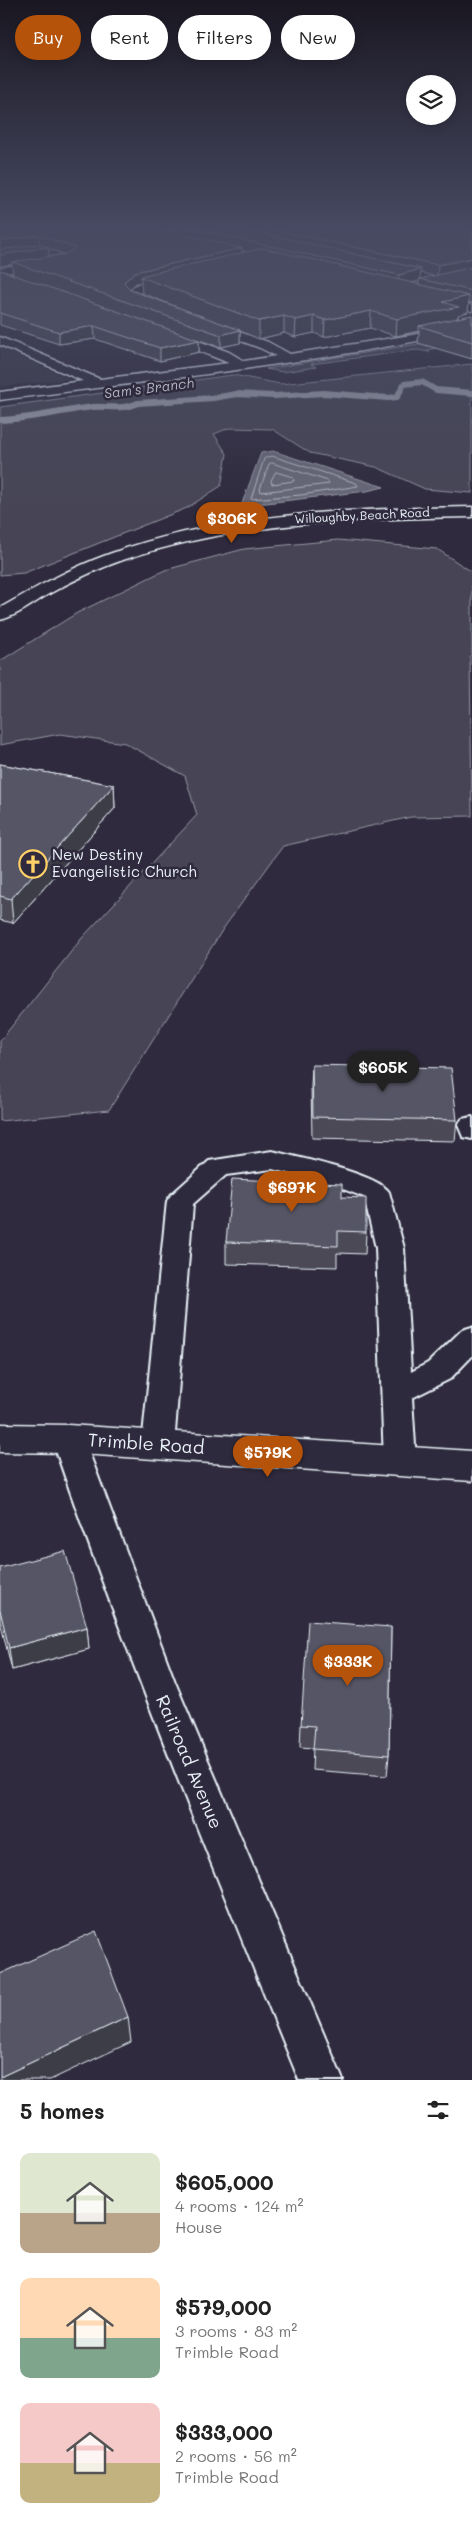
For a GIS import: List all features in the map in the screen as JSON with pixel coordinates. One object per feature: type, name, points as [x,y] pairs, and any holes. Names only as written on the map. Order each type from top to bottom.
[{"type":"street","points":[[204,324],[264,345],[290,358]]},
{"type":"street","points":[[0,396],[290,358],[472,326]]},
{"type":"street","points":[[149,328],[226,355],[242,365]]},
{"type":"street","points":[[0,341],[99,383]]},
{"type":"street","name":"Willoughby Beach Road","points":[[0,616],[67,578],[101,563],[199,534],[259,523],[312,517],[472,512]]},
{"type":"street","name":"Trimble Road","points":[[0,1438],[68,1439],[472,1466]]},
{"type":"lane","points":[[158,1445],[180,1201],[218,1167],[272,1160],[335,1176],[376,1192],[390,1248],[400,1461]]},
{"type":"lane","points":[[396,1393],[438,1371],[472,1338]]},
{"type":"lane","name":"Railroad Avenue","points":[[68,1439],[106,1551],[163,1700],[321,2080]]},
{"type":"shaded area","points":[[455,338],[466,342],[427,350],[430,352],[417,350],[311,364],[316,367],[283,372],[266,369]]},
{"type":"shaded area","points":[[0,347],[65,377],[69,379],[0,387]]},
{"type":"shaded area","points":[[472,364],[472,493],[425,489],[376,467],[310,453],[272,429],[229,428],[214,434],[227,454],[221,486],[187,508],[24,573],[0,575],[0,407],[233,375],[280,384]]},
{"type":"shaded area","points":[[338,540],[437,549],[472,572],[472,654],[470,656],[472,816],[411,817],[283,846],[223,929],[109,1110],[0,1121],[0,1041],[82,938],[197,815],[185,776],[125,743],[60,734],[0,745],[0,661],[77,613],[165,570],[244,549]]},
{"type":"water","points":[[273,451],[384,487],[367,491],[241,506],[261,453]]},
{"type":"building","points":[[34,324],[154,324],[199,340],[160,348],[94,326],[59,332]]},
{"type":"building","points":[[190,324],[224,324],[240,330],[221,335]]},
{"type":"building","points":[[428,324],[472,324],[472,342],[419,326]]},
{"type":"building","name":"New Destiny Evangelistic Church","points":[[0,764],[114,785],[11,899],[0,896]]},
{"type":"building","points":[[312,1065],[451,1068],[457,1120],[313,1117]]},
{"type":"building","points":[[232,1179],[342,1184],[342,1197],[366,1198],[366,1232],[338,1231],[338,1246],[226,1242]]},
{"type":"building","points":[[65,1551],[87,1627],[9,1648],[0,1610],[0,1568]]},
{"type":"building","points":[[308,1621],[391,1627],[389,1755],[313,1749],[315,1726],[301,1725]]},
{"type":"building","points":[[96,1931],[128,2017],[0,2077],[0,1974]]},
{"type":"waterway","name":"Sam's Branch","points":[[0,420],[35,417],[92,407],[122,407],[138,403],[213,398],[236,394],[274,396],[324,393],[388,398],[397,397],[404,384],[422,382],[436,390],[472,393]]},
{"type":"place","name":"New Destiny Evangelistic Church","points":[[33,864]]}]
